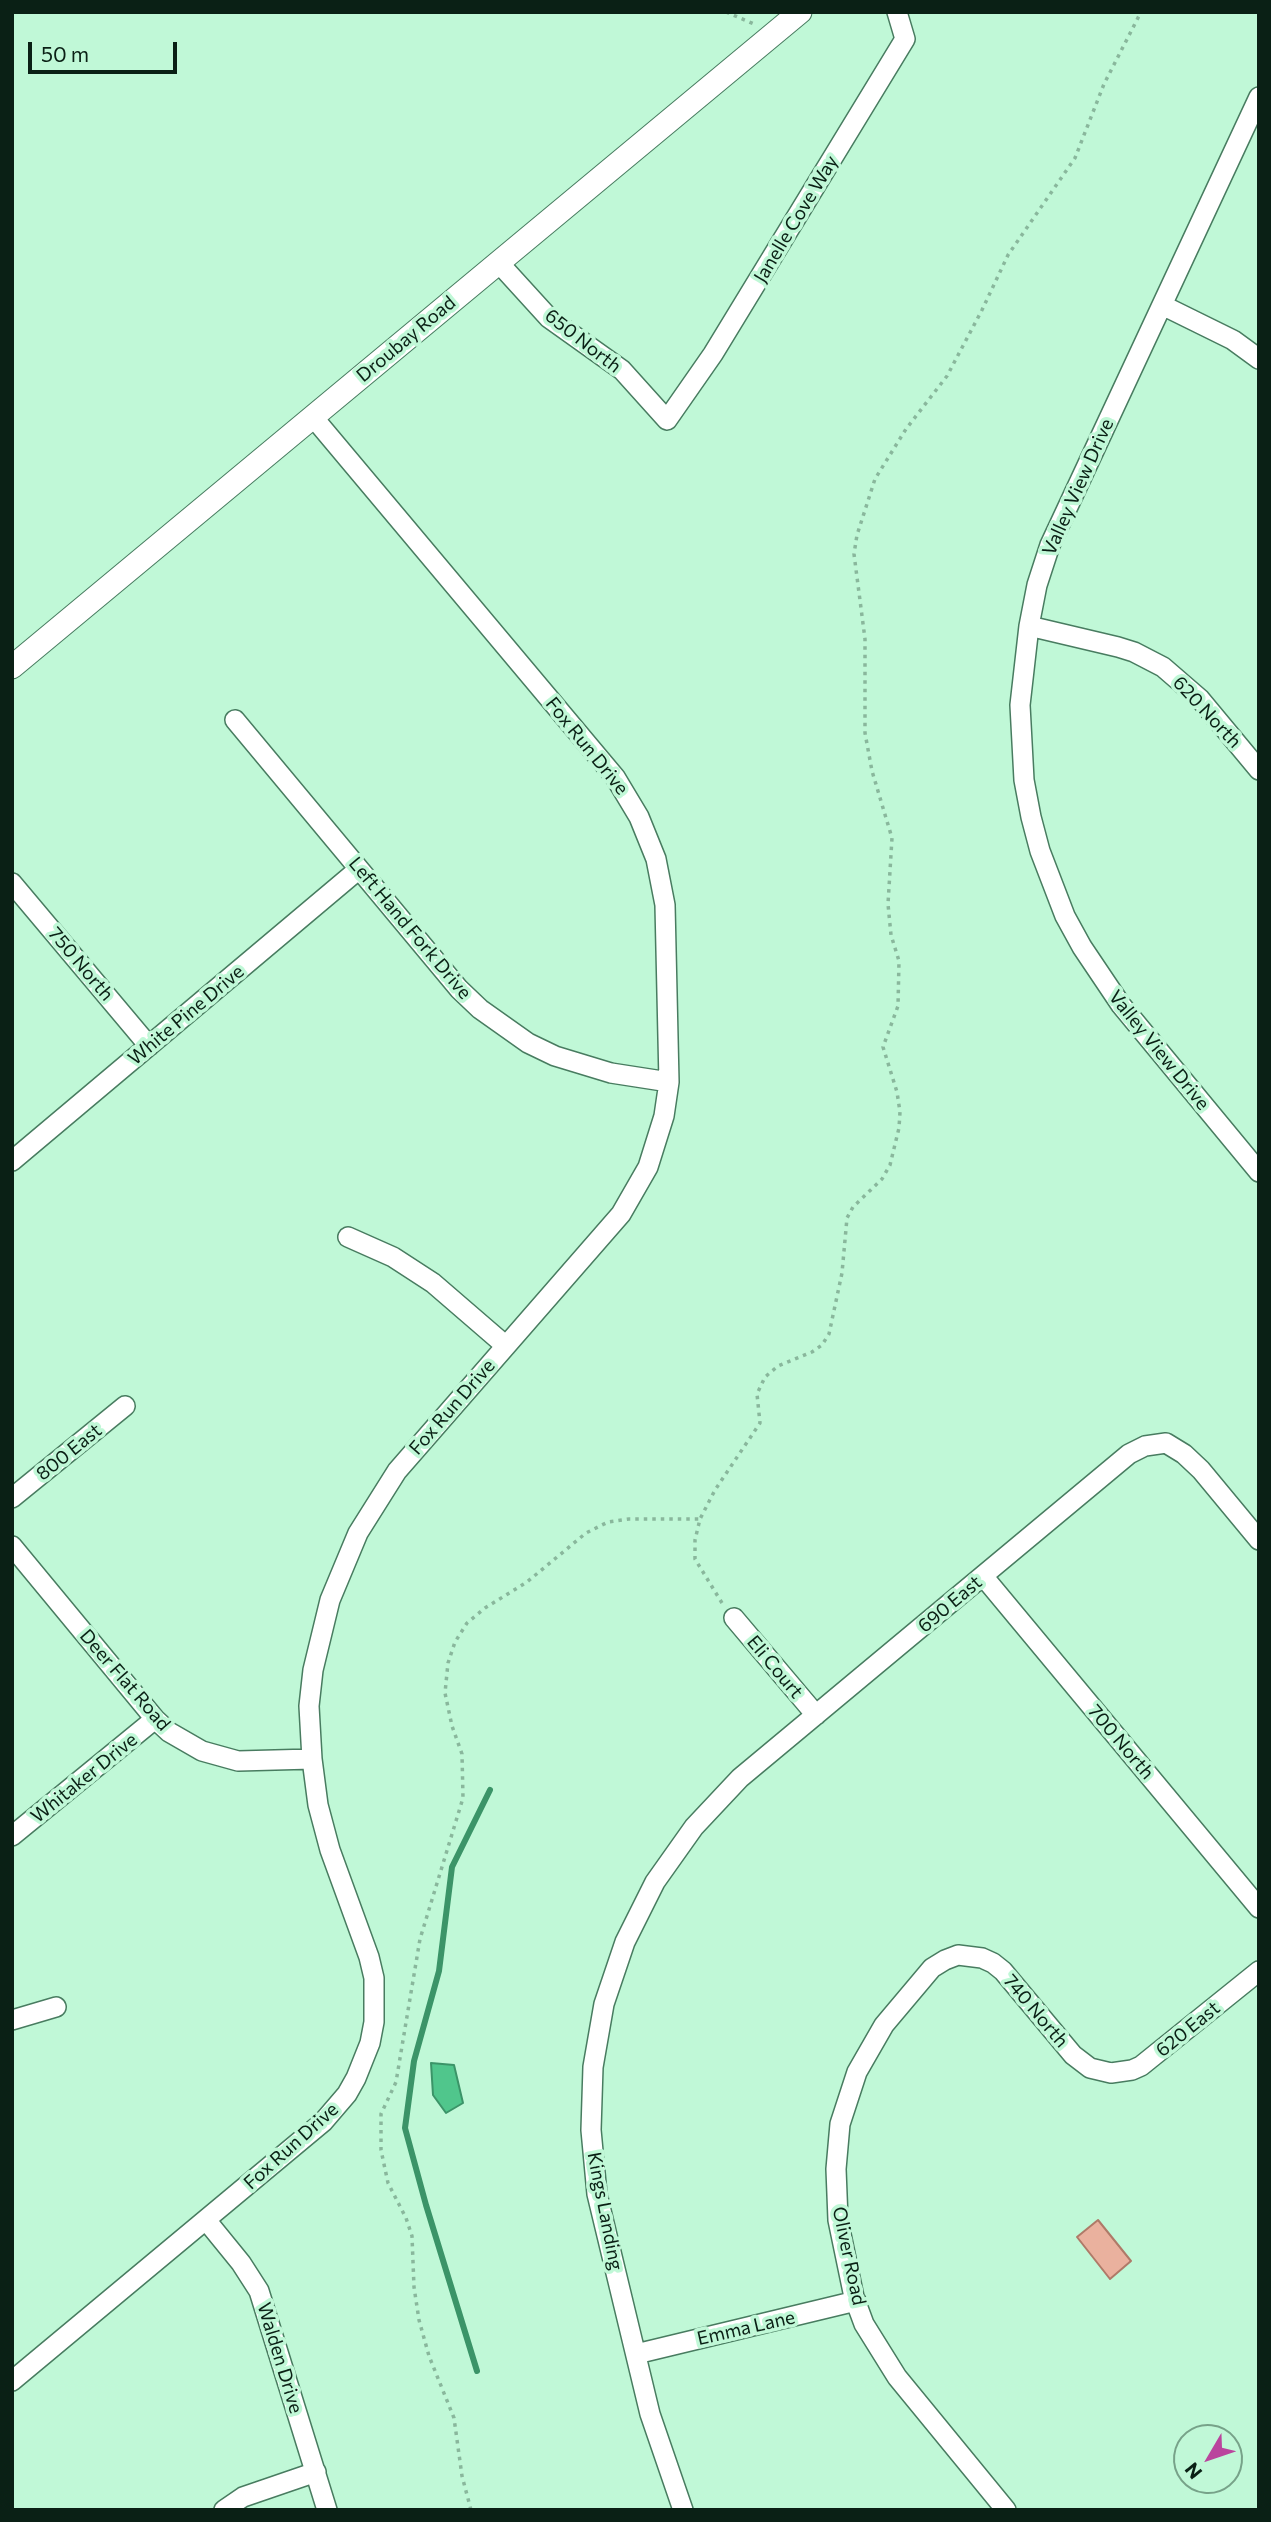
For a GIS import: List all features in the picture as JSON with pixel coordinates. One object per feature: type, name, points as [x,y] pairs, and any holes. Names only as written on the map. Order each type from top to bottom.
[{"type":"street","name":"Droubay Road","points":[[12,667],[800,12]]},
{"type":"street","name":"Janelle Cove Way","points":[[667,420],[713,354],[905,39],[897,12]]},
{"type":"street","name":"Valley View Drive","points":[[1259,97],[1050,545],[1037,585],[1029,626],[1020,705],[1022,755],[1031,817],[1051,884],[1082,947],[1100,977],[1259,1172]]},
{"type":"street","name":"650 North","points":[[498,262],[549,318],[622,370],[667,420]]},
{"type":"street","points":[[1161,305],[1233,340],[1259,359]]},
{"type":"street","name":"Fox Run Drive","points":[[12,2381],[323,2122],[336,2109],[356,2078],[370,2043],[375,2000],[372,1968],[330,1850],[318,1805],[309,1706],[320,1635],[338,1577],[358,1533],[397,1472],[621,1214],[648,1167],[664,1116],[669,1082],[665,905],[656,859],[639,817],[615,777],[313,418]]},
{"type":"street","name":"620 North","points":[[1029,626],[1118,647],[1163,667],[1200,699],[1259,770]]},
{"type":"street","name":"Left Hand Fork Drive","points":[[235,720],[459,989],[504,1027],[528,1043],[582,1066],[669,1082]]},
{"type":"street","name":"White Pine Drive","points":[[12,1161],[359,869]]},
{"type":"street","name":"750 North","points":[[12,883],[149,1046]]},
{"type":"street","points":[[348,1237],[393,1257],[433,1283],[506,1346]]},
{"type":"street","name":"800 East","points":[[12,1498],[125,1406]]},
{"type":"street","name":"690 East","points":[[740,1778],[1129,1454],[1145,1446],[1166,1443],[1184,1454],[1259,1540]]},
{"type":"street","name":"Deer Flat Road","points":[[12,1546],[155,1720],[185,1743],[220,1757],[257,1762],[312,1759]]},
{"type":"street","name":"700 North","points":[[984,1576],[1259,1908]]},
{"type":"street","name":"Eli Court","points":[[734,1618],[816,1715]]},
{"type":"street","name":"Whitaker Drive","points":[[12,1836],[155,1720]]},
{"type":"street","name":"Kings Landing","points":[[683,2510],[650,2414],[597,2194],[591,2098],[597,2035],[604,2004],[625,1942],[655,1882],[694,1827],[740,1778]]},
{"type":"street","name":"740 North","points":[[958,1955],[982,1958],[993,1963],[1003,1971],[1073,2055],[1090,2068],[1111,2073]]},
{"type":"street","name":"Oliver Road","points":[[958,1955],[932,1968],[884,2025],[857,2072],[837,2147],[838,2220],[864,2325],[897,2377],[1006,2510]]},
{"type":"street","name":"620 East","points":[[1111,2073],[1141,2066],[1259,1971]]},
{"type":"street","points":[[12,2020],[56,2007]]},
{"type":"street","name":"Walden Drive","points":[[206,2220],[241,2263],[258,2291],[327,2510]]},
{"type":"street","name":"Emma Lane","points":[[636,2354],[856,2301]]},
{"type":"street","points":[[224,2510],[243,2497],[316,2472]]},
{"type":"path","points":[[726,12],[775,33]]},
{"type":"path","points":[[734,1618],[716,1596],[695,1559],[695,1540],[700,1519],[715,1490],[760,1423],[757,1394],[765,1377],[778,1366],[813,1352],[829,1334],[842,1273],[847,1218],[853,1207],[882,1179],[890,1165],[899,1128],[898,1093],[883,1047],[898,1006],[899,961],[891,935],[888,904],[892,838],[872,771],[865,733],[865,639],[854,554],[857,535],[875,480],[906,429],[947,376],[1008,255],[1074,158],[1104,84],[1141,12]]},
{"type":"path","points":[[471,2510],[462,2476],[454,2418],[429,2356],[419,2320],[414,2287],[412,2236],[388,2183],[381,2150],[381,2114],[396,2082],[420,1939],[463,1798],[462,1754],[444,1693],[448,1663],[455,1642],[467,1623],[485,1608],[527,1582],[586,1533],[608,1522],[629,1519],[700,1519]]},
{"type":"shaded area","points":[[431,2063],[454,2065],[463,2103],[446,2113],[433,2095]]},
{"type":"building","points":[[1098,2220],[1131,2261],[1110,2279],[1077,2237]]},
{"type":"waterway","points":[[477,2371],[405,2128],[414,2061],[439,1971],[452,1867],[490,1790]]}]
